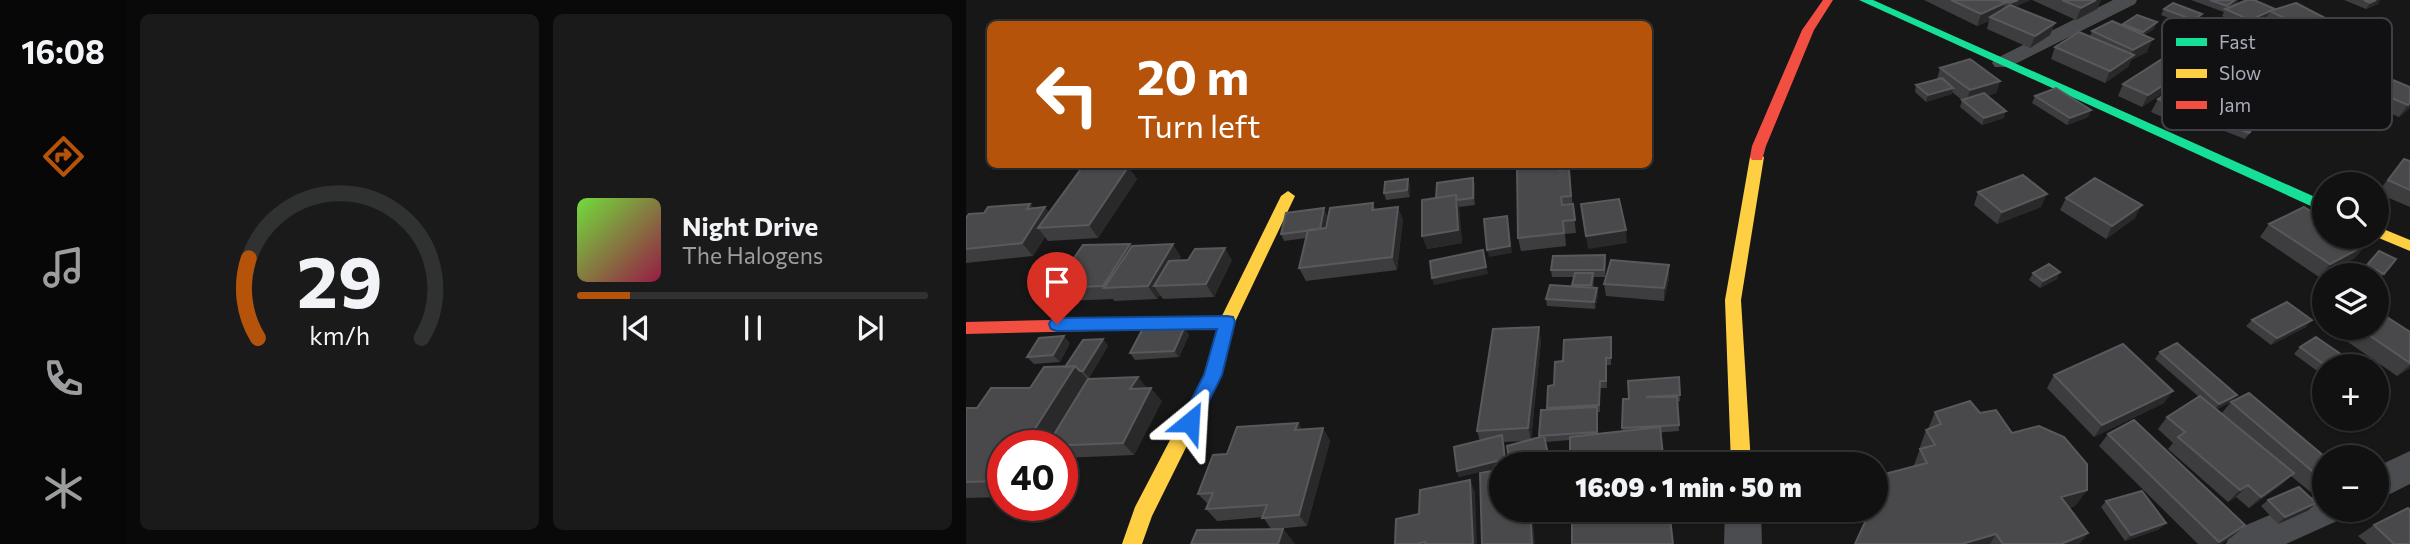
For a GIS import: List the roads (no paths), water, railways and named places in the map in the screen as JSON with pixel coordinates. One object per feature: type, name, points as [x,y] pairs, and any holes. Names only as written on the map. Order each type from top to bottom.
[{"type":"street","points":[[1740,452],[1733,300],[1759,146],[1808,30],[1828,0]]},
{"type":"street","points":[[1864,0],[2312,202]]},
{"type":"street","points":[[2001,63],[2127,0]]},
{"type":"street","points":[[1132,544],[1142,514],[1213,375],[1227,322],[1288,196]]},
{"type":"street","points":[[2389,237],[2410,246]]},
{"type":"street","points":[[966,328],[1227,322]]},
{"type":"street","points":[[2389,478],[2410,466]]},
{"type":"street","points":[[2245,544],[2312,514]]},
{"type":"street","points":[[1743,522],[1743,544]]}]
